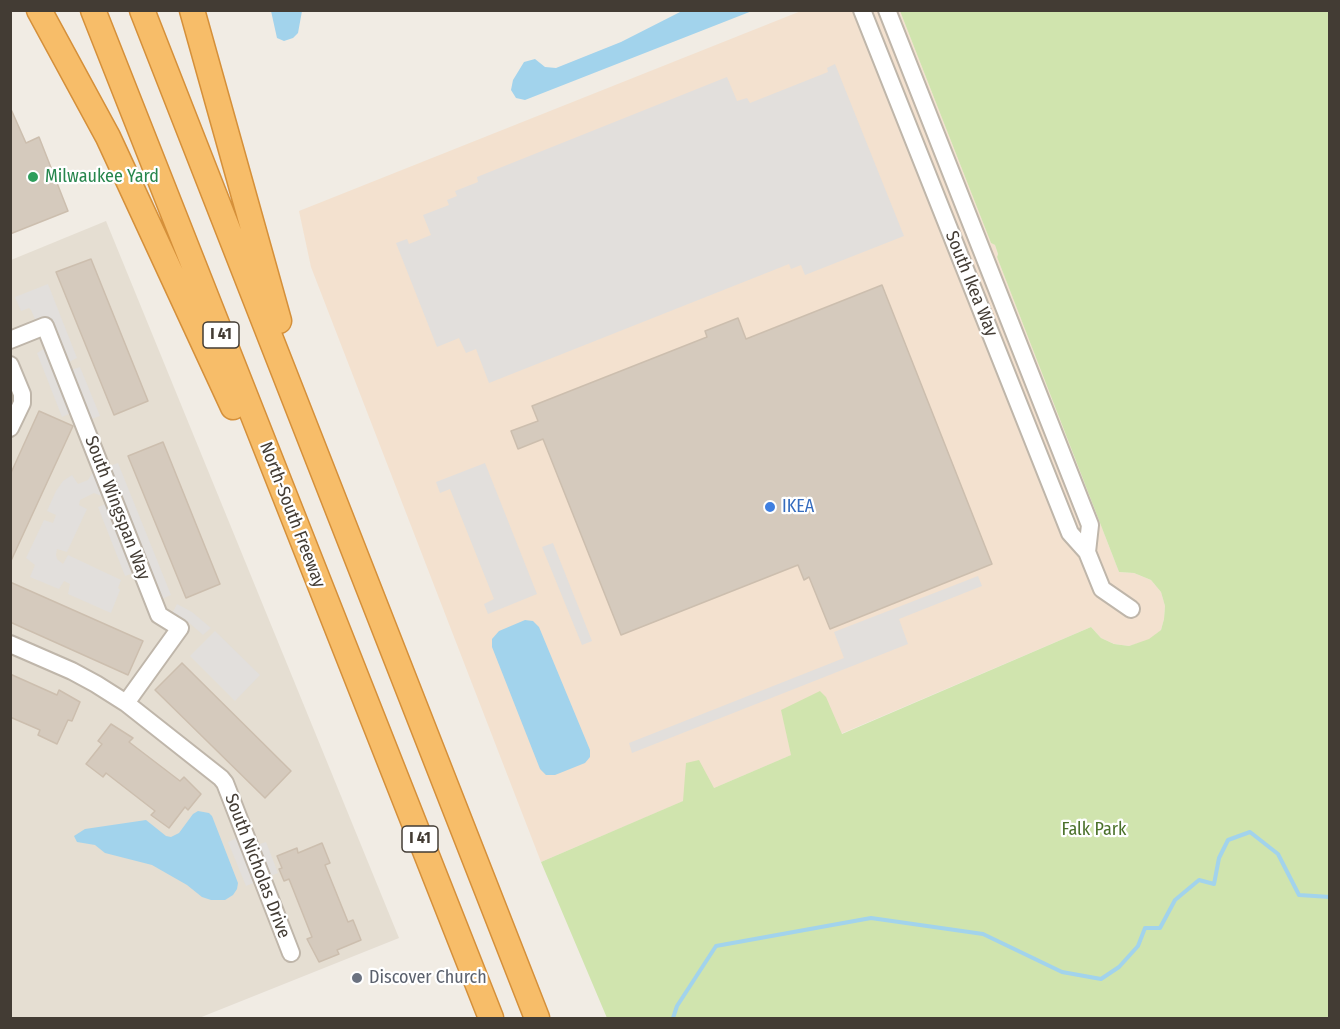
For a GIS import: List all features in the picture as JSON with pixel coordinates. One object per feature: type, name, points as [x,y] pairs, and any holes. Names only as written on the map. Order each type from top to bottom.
[{"type":"highway","points":[[39,10],[108,136],[348,659]]},
{"type":"highway","name":"North-South Freeway","points":[[93,10],[491,1018]]},
{"type":"highway","name":"I 41","points":[[142,10],[537,1018]]},
{"type":"highway","points":[[192,10],[322,468]]},
{"type":"street","name":"South Ikea Way","points":[[862,10],[1070,533],[1087,552],[1102,589],[1131,609]]},
{"type":"street","name":"South Ikea Way","points":[[887,10],[1090,525],[1087,552]]},
{"type":"street","name":"South Wingspan Way","points":[[10,340],[45,326],[159,615],[180,628],[126,703]]},
{"type":"street","points":[[10,365],[22,394],[22,403],[10,428]]},
{"type":"street","name":"South Nicholas Drive","points":[[10,644],[72,671],[126,703],[221,778],[225,783],[291,953]]},
{"type":"shaded area","points":[[801,11],[900,11],[991,243],[995,245],[997,257],[1119,572],[1134,573],[1151,580],[1161,592],[1165,606],[1161,630],[1149,640],[1129,646],[1114,644],[1101,638],[1091,627],[541,862],[311,267],[299,211]]},
{"type":"shaded area","points":[[835,64],[904,236],[805,275],[801,265],[791,269],[789,264],[489,383],[476,349],[466,353],[459,338],[437,347],[396,243],[407,239],[409,244],[431,235],[423,215],[449,205],[447,200],[457,196],[455,191],[478,182],[477,177],[727,77],[737,101],[747,98],[750,103],[828,72],[827,68]]},
{"type":"shaded area","points":[[106,221],[399,938],[199,1018],[11,1018],[11,260]]},
{"type":"shaded area","points":[[48,284],[77,358],[67,363],[71,370],[80,367],[100,416],[77,424],[71,413],[62,417],[37,353],[47,347],[31,310],[29,308],[21,311],[15,297]]},
{"type":"shaded area","points":[[118,463],[171,595],[148,605],[134,573],[125,576],[98,507],[106,504],[104,497],[94,493],[80,500],[79,505],[87,509],[67,552],[57,549],[56,555],[63,564],[68,555],[121,580],[118,588],[120,590],[111,613],[68,594],[70,584],[64,581],[59,589],[30,577],[35,565],[26,558],[44,520],[53,523],[56,515],[47,511],[63,481],[72,475],[78,484],[88,480],[93,472]]},
{"type":"shaded area","points":[[485,463],[537,594],[488,614],[484,604],[494,599],[450,489],[440,493],[436,482]]},
{"type":"shaded area","points":[[553,543],[592,641],[582,645],[542,547]]},
{"type":"shaded area","points":[[978,576],[982,586],[899,619],[908,644],[632,753],[629,743],[844,658],[834,632]]},
{"type":"shaded area","points":[[177,604],[192,612],[211,628],[203,635],[187,621],[172,614]]},
{"type":"shaded area","points":[[215,631],[260,675],[235,701],[190,656]]},
{"type":"shaded area","points":[[237,838],[257,845],[266,842],[278,873],[246,886],[228,842]]},
{"type":"green space","name":"Falk Park","points":[[900,11],[1329,11],[1329,1018],[607,1018],[541,862],[683,801],[686,763],[699,760],[714,788],[791,755],[781,710],[820,691],[826,697],[842,734],[1091,627],[1101,638],[1114,644],[1129,646],[1149,639],[1161,630],[1165,606],[1161,592],[1151,580],[1134,573],[1119,572],[997,257],[995,245],[991,243]]},
{"type":"water","points":[[271,11],[302,11],[298,33],[293,38],[284,41],[277,38]]},
{"type":"water","points":[[682,11],[752,11],[525,100],[516,98],[511,90],[513,80],[524,62],[535,59],[545,67],[556,68],[621,42]]},
{"type":"water","points":[[525,620],[533,621],[539,627],[590,750],[590,757],[585,763],[555,775],[546,775],[540,769],[492,647],[492,639],[499,631]]},
{"type":"water","points":[[198,811],[209,813],[212,816],[238,883],[233,895],[225,900],[211,900],[202,897],[187,885],[152,865],[105,853],[95,845],[77,842],[74,836],[85,829],[146,820],[166,836],[171,837],[179,833],[193,814]]},
{"type":"building","name":"Milwaukee Yard","points":[[10,107],[26,143],[39,137],[68,211],[10,234]]},
{"type":"building","points":[[91,259],[148,401],[114,415],[56,272]]},
{"type":"building","name":"IKEA","points":[[882,285],[992,564],[830,629],[809,577],[804,580],[798,565],[621,635],[543,439],[518,449],[511,431],[538,421],[532,406],[707,337],[705,331],[738,318],[746,339]]},
{"type":"building","points":[[39,411],[73,426],[10,563],[10,475]]},
{"type":"building","points":[[163,442],[220,584],[186,598],[128,456]]},
{"type":"building","points":[[10,582],[143,641],[128,675],[10,622]]},
{"type":"building","points":[[182,663],[291,771],[265,798],[155,690]]},
{"type":"building","points":[[10,674],[57,695],[59,690],[80,702],[72,721],[68,720],[57,744],[38,735],[40,730],[10,717]]},
{"type":"building","points":[[111,724],[133,738],[129,742],[180,781],[184,777],[201,794],[188,810],[185,807],[169,828],[151,815],[155,811],[106,773],[103,777],[86,764],[102,744],[98,741]]},
{"type":"building","points":[[322,843],[330,863],[325,865],[348,922],[353,920],[361,940],[337,950],[339,954],[319,962],[307,939],[312,937],[289,879],[284,881],[279,869],[282,868],[277,856],[297,848],[298,853]]},
{"type":"waterway","points":[[673,1018],[677,1006],[716,946],[871,918],[983,934],[1062,972],[1101,979],[1119,967],[1138,946],[1145,928],[1160,928],[1175,900],[1199,880],[1214,884],[1219,858],[1228,840],[1250,832],[1278,854],[1299,895],[1330,897]]},
{"type":"place","name":"Milwaukee Yard","points":[[33,177]]},
{"type":"place","name":"IKEA","points":[[770,507]]},
{"type":"place","name":"Discover Church","points":[[357,978]]}]
